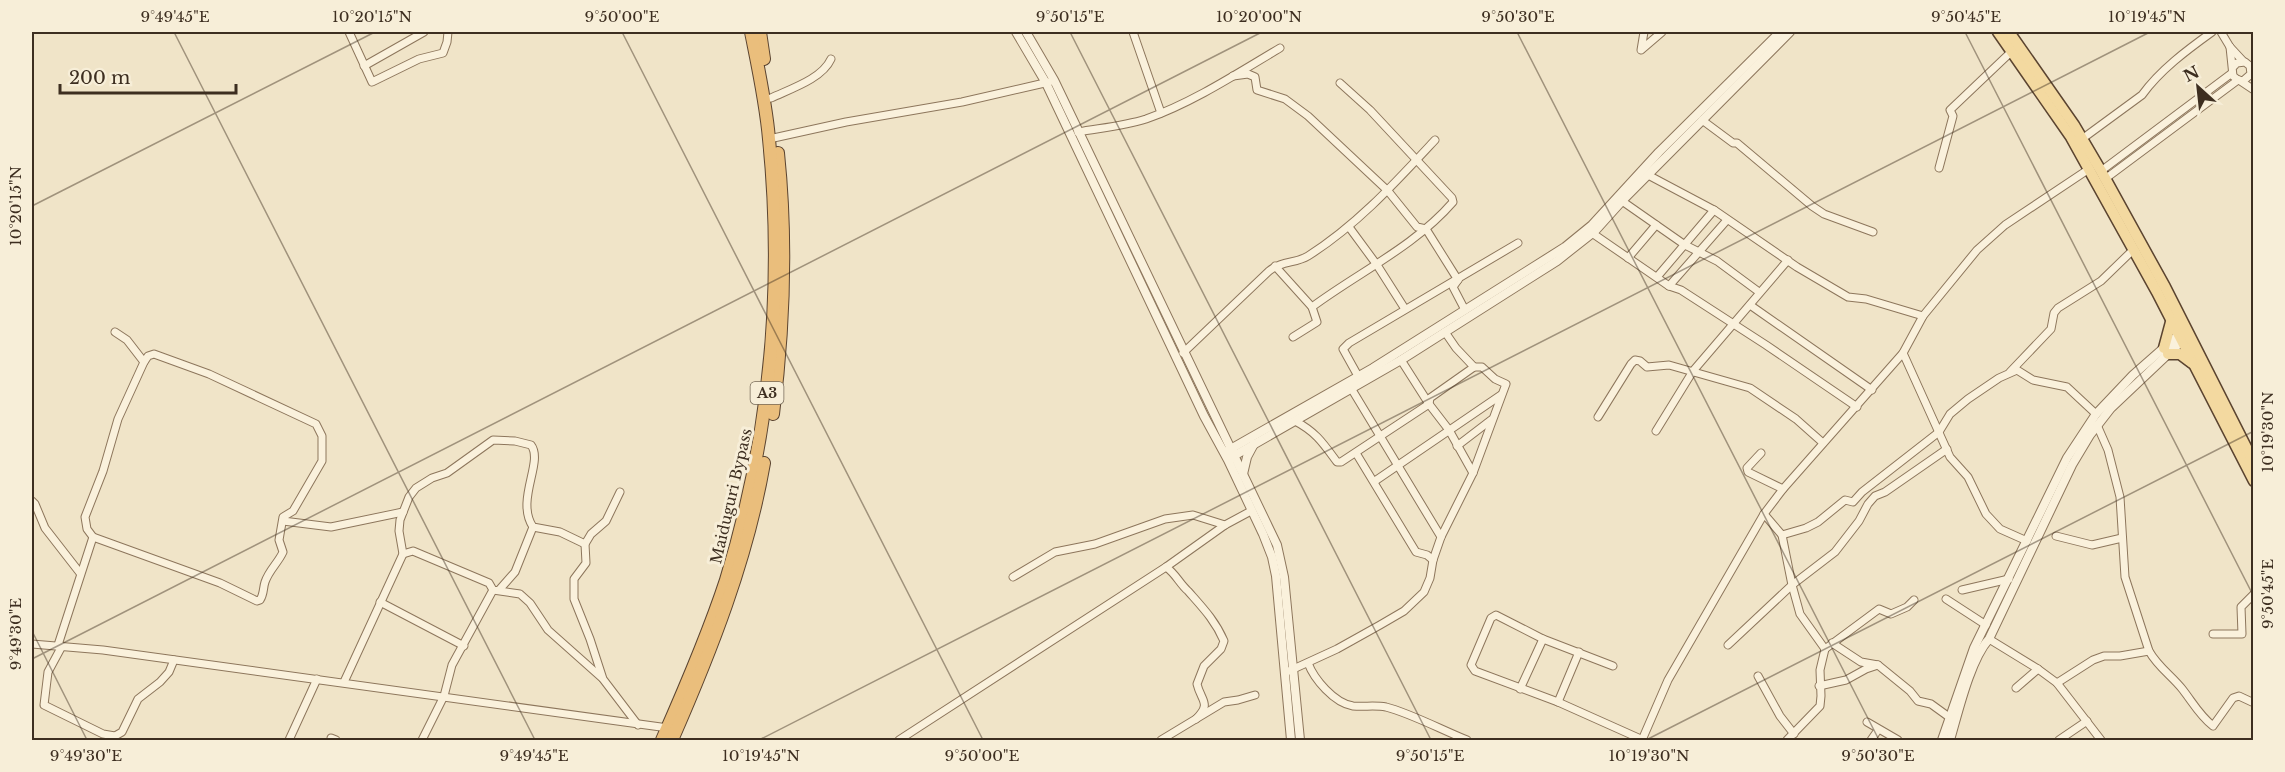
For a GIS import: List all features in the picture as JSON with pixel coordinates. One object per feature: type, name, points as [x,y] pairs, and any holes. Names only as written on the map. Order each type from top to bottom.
[{"type":"highway","name":"Maiduguri Bypass","points":[[662,741],[672,733],[719,627],[749,530],[761,480],[779,368],[782,187],[751,32]]},
{"type":"highway","name":"Maiduguri Bypass","points":[[760,32],[771,98],[773,138]]},
{"type":"main road","points":[[1998,32],[2067,131],[2171,321],[2183,335],[2253,463]]},
{"type":"main road","points":[[2009,32],[2082,138],[2165,287],[2193,363],[2253,481]]},
{"type":"main road","points":[[2171,321],[2166,351],[2180,354],[2193,363]]},
{"type":"street","points":[[349,32],[372,82],[419,59],[443,53],[448,32]]},
{"type":"street","points":[[364,66],[424,32]]},
{"type":"street","points":[[1016,32],[1050,81],[1078,132],[1223,434],[1251,511],[1268,545],[1274,567],[1300,741]]},
{"type":"street","points":[[1026,32],[1204,416],[1243,475],[1274,538],[1281,557],[1284,577],[1291,741]]},
{"type":"street","points":[[1133,32],[1161,113]]},
{"type":"street","points":[[1644,32],[1641,50],[1662,32]]},
{"type":"street","points":[[1229,454],[1244,441],[1359,376],[1565,247],[1592,225],[1659,152],[1780,32]]},
{"type":"street","points":[[1229,454],[1254,444],[1401,360],[1557,261],[1592,233],[1790,32]]},
{"type":"street","points":[[2082,138],[2142,95],[2183,53],[2212,32]]},
{"type":"street","points":[[2221,32],[2243,62]]},
{"type":"street","points":[[2230,47],[2232,70],[2238,80],[2253,90]]},
{"type":"street","points":[[1078,132],[1134,122],[1161,113],[1233,76],[1280,48]]},
{"type":"street","points":[[1939,168],[1953,116],[1950,110],[2012,52]]},
{"type":"street","points":[[771,98],[812,77],[826,67],[831,59]]},
{"type":"street","points":[[2237,63],[2249,64],[2252,74],[2247,79],[2238,80],[2103,175],[2232,70],[2237,63]]},
{"type":"street","points":[[1233,76],[1248,74],[1255,76],[1257,90],[1285,99],[1300,110],[1388,190],[1417,227],[1426,229],[1458,280]]},
{"type":"street","points":[[773,138],[846,122],[962,102],[1050,81]]},
{"type":"street","points":[[1312,307],[1377,265],[1426,229],[1453,202],[1452,198],[1370,110],[1340,83]]},
{"type":"street","points":[[1702,120],[1733,143],[1737,143],[1824,214],[1873,232]]},
{"type":"street","points":[[1183,353],[1275,266],[1281,262],[1305,258],[1349,227],[1435,140]]},
{"type":"street","points":[[1614,666],[1543,639],[1496,615],[1491,618],[1471,668],[1558,702],[1643,740],[1665,685],[1764,514],[1783,489],[1904,353],[1923,316],[1977,250],[2005,225],[2089,170]]},
{"type":"street","points":[[1648,175],[1714,210],[1848,297],[1866,299],[1923,316]]},
{"type":"street","points":[[1622,201],[1685,245],[1717,261],[1759,292]]},
{"type":"street","points":[[1657,277],[1714,210]]},
{"type":"street","points":[[1669,286],[1727,220]]},
{"type":"street","points":[[1628,258],[1656,225]]},
{"type":"street","points":[[1349,227],[1405,309]]},
{"type":"street","points":[[1592,233],[1669,286],[1681,290],[1733,323],[1857,407]]},
{"type":"street","points":[[1359,376],[1344,348],[1405,309],[1518,243]]},
{"type":"street","points":[[2007,375],[2050,329],[2054,313],[2058,308],[2101,281],[2133,250]]},
{"type":"street","points":[[1656,431],[1693,371],[1788,260]]},
{"type":"street","points":[[1275,266],[1312,307],[1317,322],[1293,337]]},
{"type":"street","points":[[1458,280],[1453,287],[1465,310]]},
{"type":"street","points":[[1750,305],[1872,390]]},
{"type":"street","points":[[115,332],[127,340],[144,362]]},
{"type":"street","points":[[1445,332],[1474,367]]},
{"type":"street","points":[[1950,741],[1982,647],[1989,639],[2073,465],[2097,425],[2183,335]]},
{"type":"street","points":[[1942,741],[1974,648],[2067,458],[2096,414],[2133,375],[2166,351]]},
{"type":"street","points":[[1904,353],[1952,459],[1972,483],[1986,514],[1994,525],[2027,541]]},
{"type":"street","points":[[154,354],[209,374],[316,424],[322,436],[322,461],[293,511],[285,515],[279,540],[283,552],[265,582],[262,598],[257,601],[220,584],[93,537],[87,529],[85,517],[103,471],[118,419],[144,362],[148,356],[154,354]]},
{"type":"street","points":[[1401,360],[1449,430],[1473,473]]},
{"type":"street","points":[[1598,417],[1635,360],[1647,367],[1669,365],[1750,388],[1796,418],[1823,443]]},
{"type":"street","points":[[1288,672],[1337,649],[1404,611],[1424,592],[1441,537],[1473,473],[1506,384],[1495,379],[1482,367],[1474,367],[1430,398],[1429,404],[1341,462],[1337,462],[1320,439],[1308,428],[1295,421]]},
{"type":"street","points":[[1782,535],[1818,522],[1845,500],[1853,502],[1862,492],[1940,432],[1950,414],[1968,399],[2017,370],[2033,380],[2062,385],[2096,414]]},
{"type":"street","points":[[1351,388],[1441,537]]},
{"type":"street","points":[[1375,481],[1502,394]]},
{"type":"street","points":[[1457,446],[1492,419]]},
{"type":"street","points":[[2097,425],[2108,450],[2120,497],[2125,577],[2154,661],[2184,690],[2196,711],[2213,726],[2234,698],[2239,696],[2253,703]]},
{"type":"street","points":[[1223,434],[1244,441]]},
{"type":"street","points":[[345,682],[403,554],[399,531],[409,497],[424,482],[447,473],[493,440],[528,443],[535,453],[526,502],[533,526],[515,572],[496,590],[452,664],[444,696],[422,741]]},
{"type":"street","points":[[1243,475],[1247,457],[1254,444]]},
{"type":"street","points":[[1728,645],[1792,585],[1838,549],[1859,521],[1864,508],[1875,496],[1885,492],[1947,449]]},
{"type":"street","points":[[1356,453],[1416,552],[1427,555],[1433,560]]},
{"type":"street","points":[[1761,453],[1747,468],[1748,472],[1783,489]]},
{"type":"street","points":[[603,679],[574,599],[574,579],[586,563],[585,544],[591,534],[606,521],[620,492]]},
{"type":"street","points":[[32,501],[45,528],[80,573]]},
{"type":"street","points":[[899,741],[1166,567],[1225,525],[1251,511]]},
{"type":"street","points":[[283,521],[331,528],[403,512]]},
{"type":"street","points":[[1764,514],[1782,535],[1800,614],[1825,649]]},
{"type":"street","points":[[1013,577],[1055,552],[1095,544],[1165,519],[1192,515],[1225,525]]},
{"type":"street","points":[[533,526],[560,532],[585,544]]},
{"type":"street","points":[[2056,536],[2092,545],[2122,538]]},
{"type":"street","points":[[93,537],[80,573],[60,645],[48,672],[44,705],[103,734],[115,736],[122,732],[138,699],[160,682],[169,672],[174,660]]},
{"type":"street","points":[[403,554],[413,551],[489,583],[496,590],[520,594],[530,603],[553,635],[603,679],[638,726]]},
{"type":"street","points":[[1166,567],[1175,573],[1186,590],[1207,610],[1224,641],[1221,649],[1204,666],[1197,684],[1205,702],[1204,711],[1196,718]]},
{"type":"street","points":[[1962,590],[2008,579]]},
{"type":"street","points":[[2213,634],[2242,634],[2241,607],[2253,594]]},
{"type":"street","points":[[1946,599],[1986,625]]},
{"type":"street","points":[[1787,741],[1820,706],[1820,670],[1825,649],[1879,609],[1891,614],[1907,608],[1914,600]]},
{"type":"street","points":[[380,602],[464,646]]},
{"type":"street","points":[[1520,689],[1543,639]]},
{"type":"street","points":[[1989,639],[2057,683],[2101,741]]},
{"type":"street","points":[[1833,643],[1861,662],[1878,665],[1910,691],[1918,701],[1931,705],[1949,717]]},
{"type":"street","points":[[32,644],[60,645],[345,682],[672,733]]},
{"type":"street","points":[[2057,683],[2093,660],[2104,656],[2149,651]]},
{"type":"street","points":[[1558,702],[1579,652]]},
{"type":"street","points":[[1308,663],[1313,677],[1321,686],[1347,704],[1386,707],[1448,737],[1467,741]]},
{"type":"street","points":[[1819,686],[1846,680],[1878,665]]},
{"type":"street","points":[[2016,688],[2038,669]]},
{"type":"street","points":[[1758,676],[1780,716],[1794,734]]},
{"type":"street","points":[[289,741],[317,679]]},
{"type":"street","points":[[1161,741],[1224,702],[1255,695]]},
{"type":"street","points":[[2059,741],[2087,721]]},
{"type":"street","points":[[1867,722],[1898,741]]},
{"type":"street","points":[[1871,741],[1878,730]]}]
